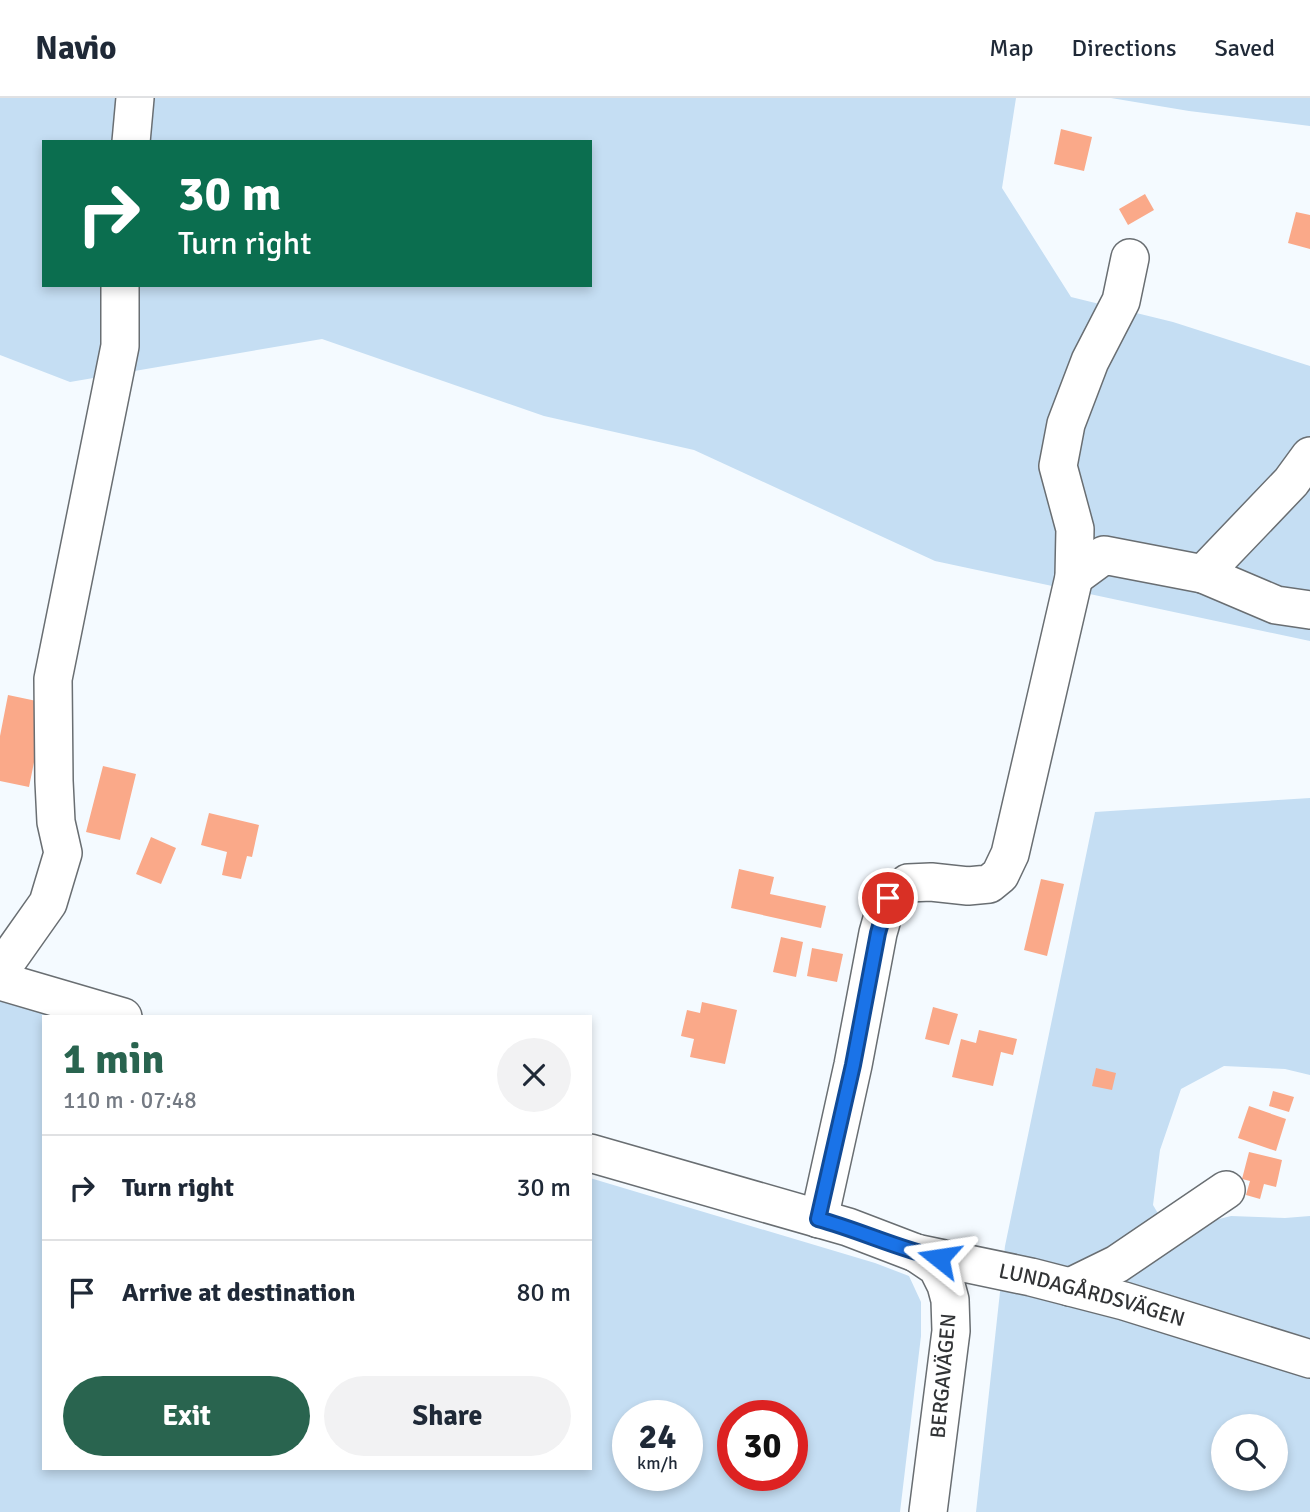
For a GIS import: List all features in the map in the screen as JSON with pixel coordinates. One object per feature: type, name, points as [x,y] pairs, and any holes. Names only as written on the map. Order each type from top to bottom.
[{"type":"street","points":[[131,140],[135,98]]},
{"type":"street","points":[[818,1219],[853,1065],[878,933],[888,898],[908,883],[932,882],[968,886],[989,884],[1000,875],[1010,854],[1074,577],[1075,528],[1058,466],[1066,424],[1090,361],[1121,301],[1130,258]]},
{"type":"street","points":[[0,971],[48,903],[63,853],[57,822],[54,781],[53,679],[120,346],[120,287]]},
{"type":"street","points":[[1203,574],[1291,482],[1310,456]]},
{"type":"street","points":[[1074,577],[1104,555],[1203,574],[1276,605],[1310,610]]},
{"type":"street","points":[[0,981],[116,1015]]},
{"type":"street","name":"LUNDAGÅRDSVÄGEN","points":[[592,1154],[848,1227],[916,1253],[1124,1301],[1310,1359]]},
{"type":"street","points":[[1070,1287],[1117,1264],[1226,1190]]},
{"type":"street","name":"BERGAVÄGEN","points":[[916,1253],[937,1267],[950,1300],[951,1331],[928,1512]]},
{"type":"shaded area","points":[[0,98],[1016,98],[1002,188],[1071,297],[1173,322],[1310,366],[1310,641],[935,561],[694,450],[544,416],[322,339],[70,382],[0,355]]},
{"type":"shaded area","points":[[1111,98],[1310,98],[1310,126],[1189,111]]},
{"type":"shaded area","points":[[1310,798],[1310,1075],[1285,1069],[1224,1066],[1181,1089],[1160,1150],[1153,1205],[1166,1227],[1175,1230],[1231,1216],[1310,1216],[1310,1512],[976,1512],[1005,1246],[1095,812]]},
{"type":"shaded area","points":[[0,1000],[48,1015],[42,1015],[42,1470],[592,1470],[592,1179],[875,1263],[909,1276],[921,1302],[921,1336],[900,1512],[0,1512]]},
{"type":"building","points":[[1061,129],[1092,137],[1084,171],[1054,164]]},
{"type":"building","points":[[1145,194],[1154,210],[1128,225],[1119,209]]},
{"type":"building","points":[[1296,212],[1310,215],[1310,249],[1288,243]]},
{"type":"building","points":[[8,695],[46,703],[29,787],[0,781],[0,736]]},
{"type":"building","points":[[103,766],[136,774],[120,840],[86,832]]},
{"type":"building","points":[[209,813],[259,825],[252,857],[247,856],[241,879],[222,875],[227,852],[201,845]]},
{"type":"building","points":[[151,837],[176,848],[161,884],[136,874]]},
{"type":"building","points":[[739,869],[774,877],[770,894],[826,906],[821,928],[731,908]]},
{"type":"building","points":[[1041,879],[1064,884],[1047,956],[1024,950]]},
{"type":"building","points":[[781,937],[803,942],[796,977],[773,972]]},
{"type":"building","points":[[812,948],[843,954],[837,982],[807,976]]},
{"type":"building","points":[[702,1002],[737,1010],[725,1064],[690,1057],[694,1039],[681,1036],[687,1010],[700,1013]]},
{"type":"building","points":[[933,1007],[958,1014],[949,1045],[925,1039]]},
{"type":"building","points":[[979,1030],[1017,1039],[1013,1055],[1001,1052],[993,1086],[952,1077],[961,1039],[976,1043]]},
{"type":"building","points":[[1096,1068],[1116,1073],[1112,1090],[1092,1086]]},
{"type":"building","points":[[1273,1091],[1294,1097],[1289,1112],[1269,1106]]},
{"type":"building","points":[[1249,1106],[1286,1119],[1276,1151],[1238,1138]]},
{"type":"building","points":[[1249,1152],[1282,1160],[1276,1187],[1264,1184],[1260,1199],[1246,1195],[1250,1181],[1242,1179]]},
{"type":"route","points":[[888,898],[878,933],[853,1065],[818,1219],[848,1227],[916,1253],[939,1258]]}]
